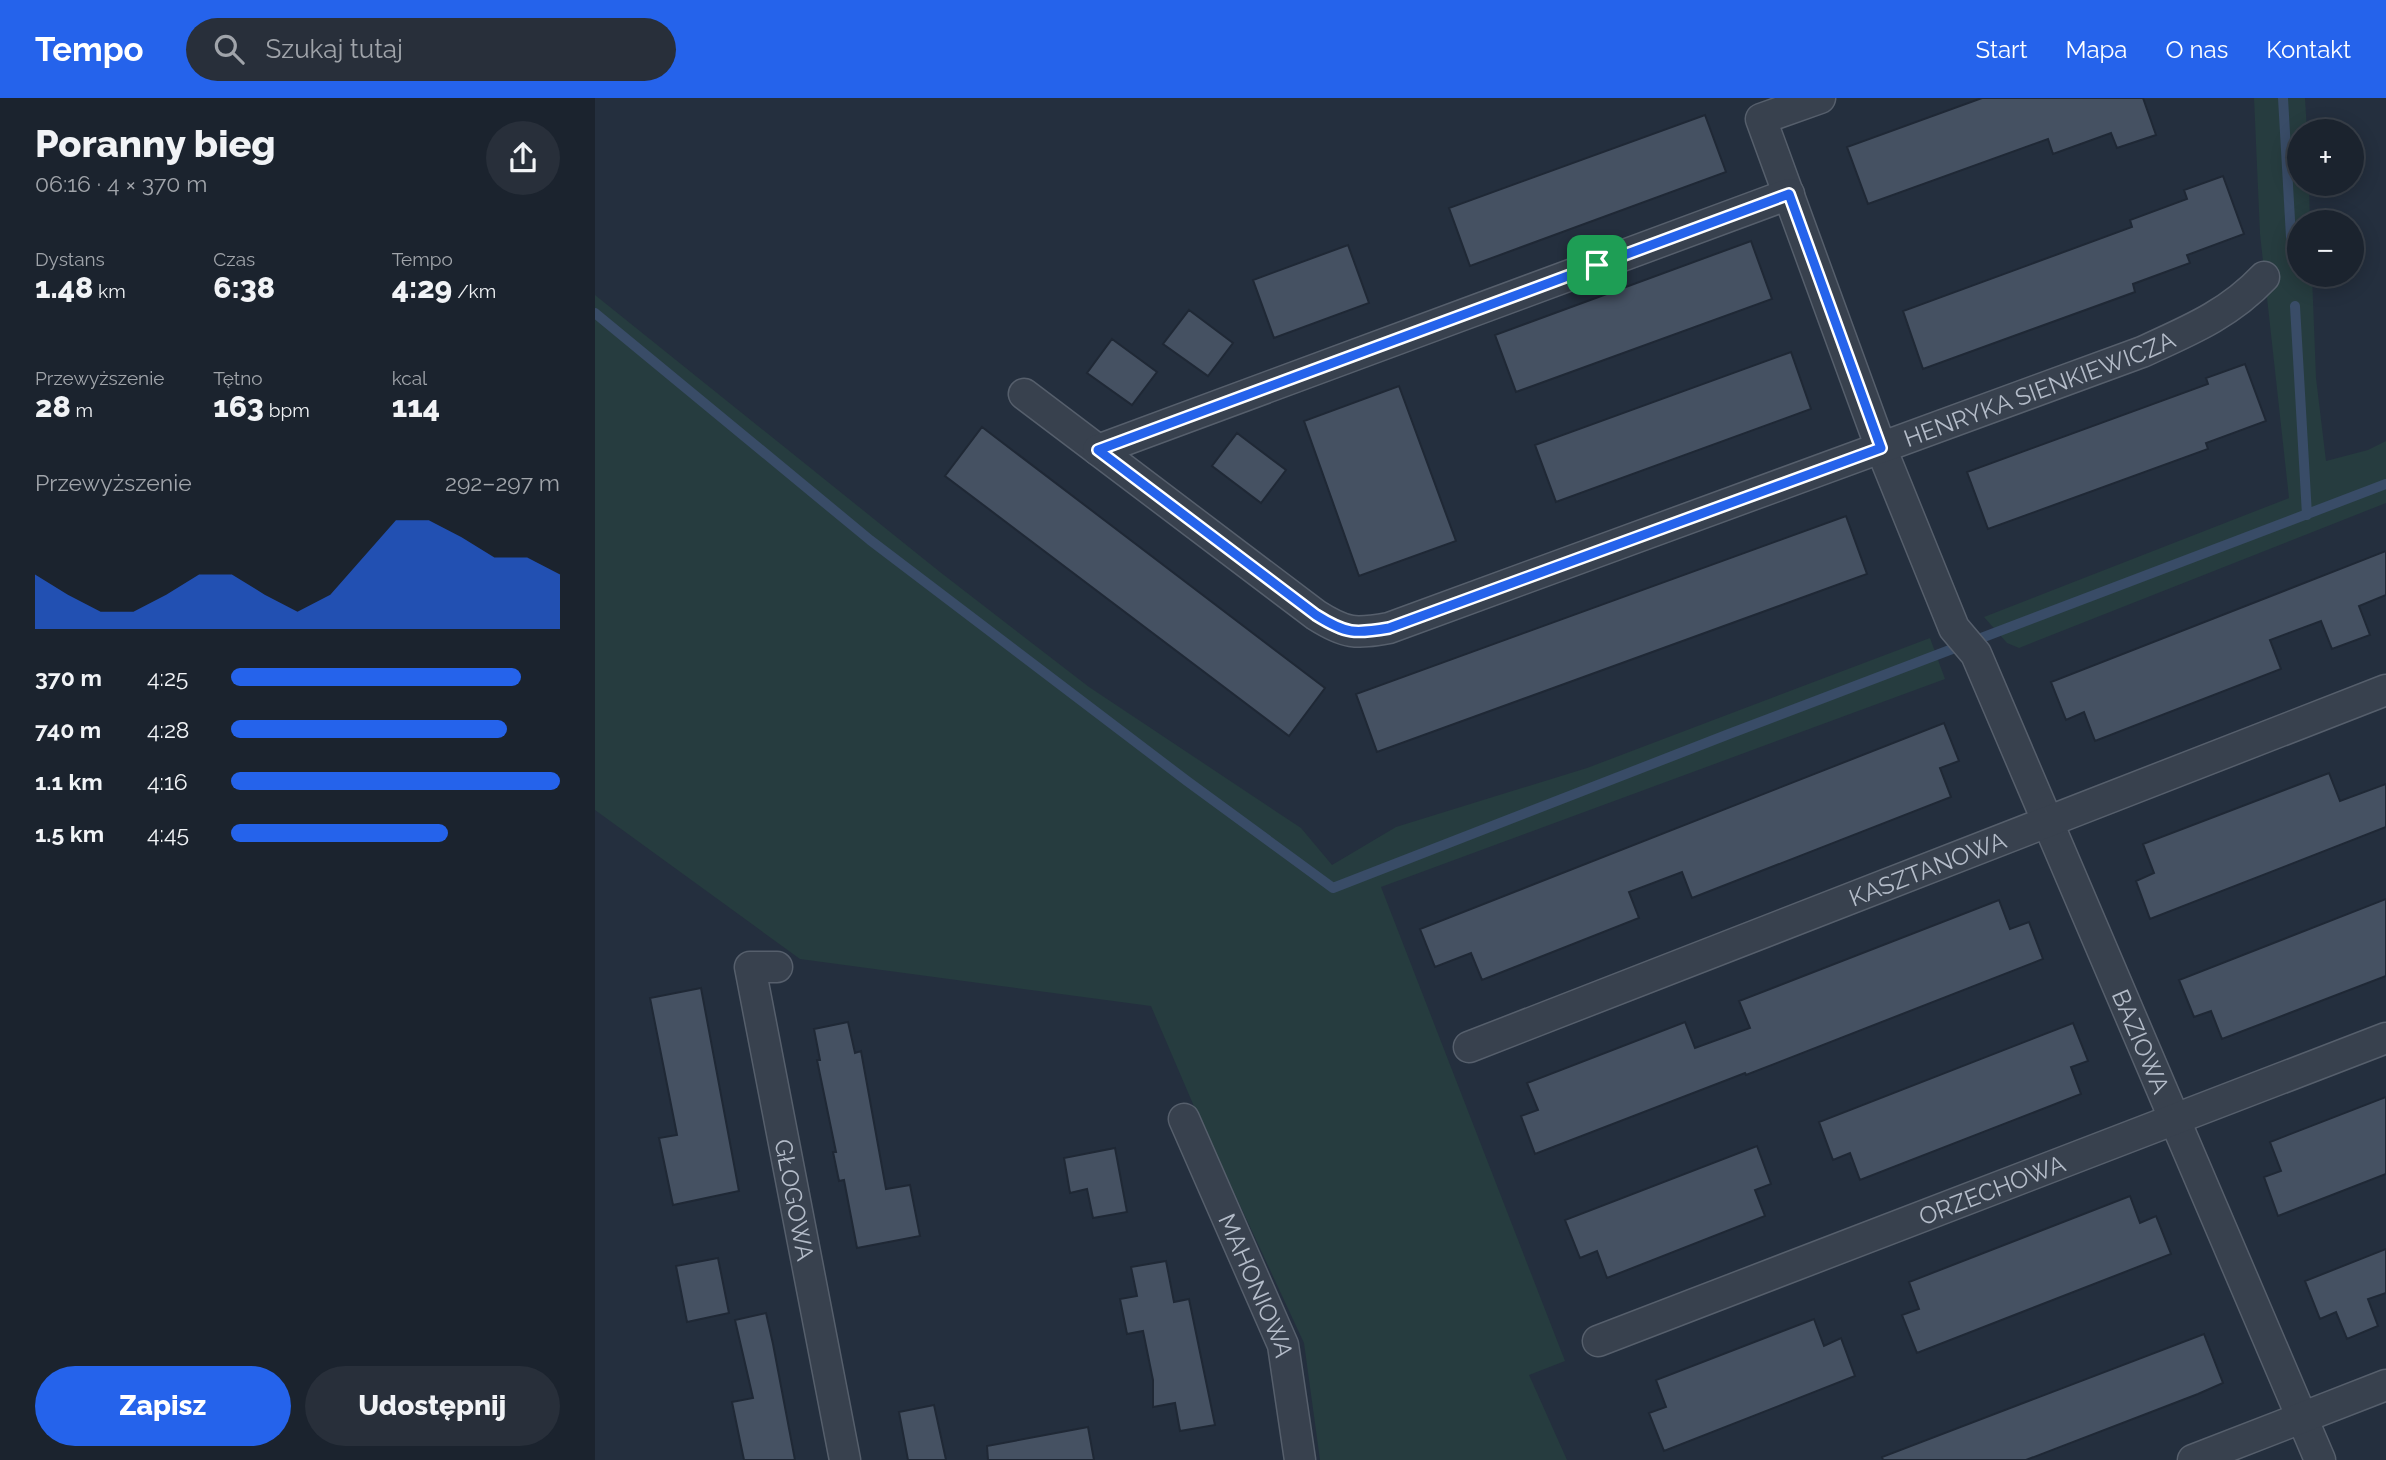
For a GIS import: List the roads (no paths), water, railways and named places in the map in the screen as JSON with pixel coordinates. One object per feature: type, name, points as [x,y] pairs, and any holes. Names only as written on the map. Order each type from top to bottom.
[{"type":"street","name":"BAZIOWA","points":[[1820,98],[1761,119],[1881,448],[1954,628],[1976,654],[2320,1460]]},
{"type":"street","points":[[1098,450],[1789,194]]},
{"type":"street","name":"HENRYKA SIENKIEWICZA","points":[[1024,394],[1316,615],[1336,628],[1359,633],[1389,628],[2141,352],[2227,310],[2245,297],[2264,277]]},
{"type":"street","name":"KASZTANOWA","points":[[1469,1047],[2386,690]]},
{"type":"street","name":"GŁOGOWA","points":[[777,967],[750,967],[845,1460]]},
{"type":"street","name":"ORZECHOWA","points":[[1598,1341],[2386,1038]]},
{"type":"street","name":"MAHONIOWA","points":[[1184,1119],[1283,1345],[1300,1460]]},
{"type":"street","points":[[2193,1460],[2386,1385]]},
{"type":"waterway","points":[[2283,98],[2289,210]]},
{"type":"waterway","points":[[2295,306],[2307,515]]},
{"type":"waterway","points":[[595,313],[870,540],[1187,781],[1333,888],[2386,484]]}]
